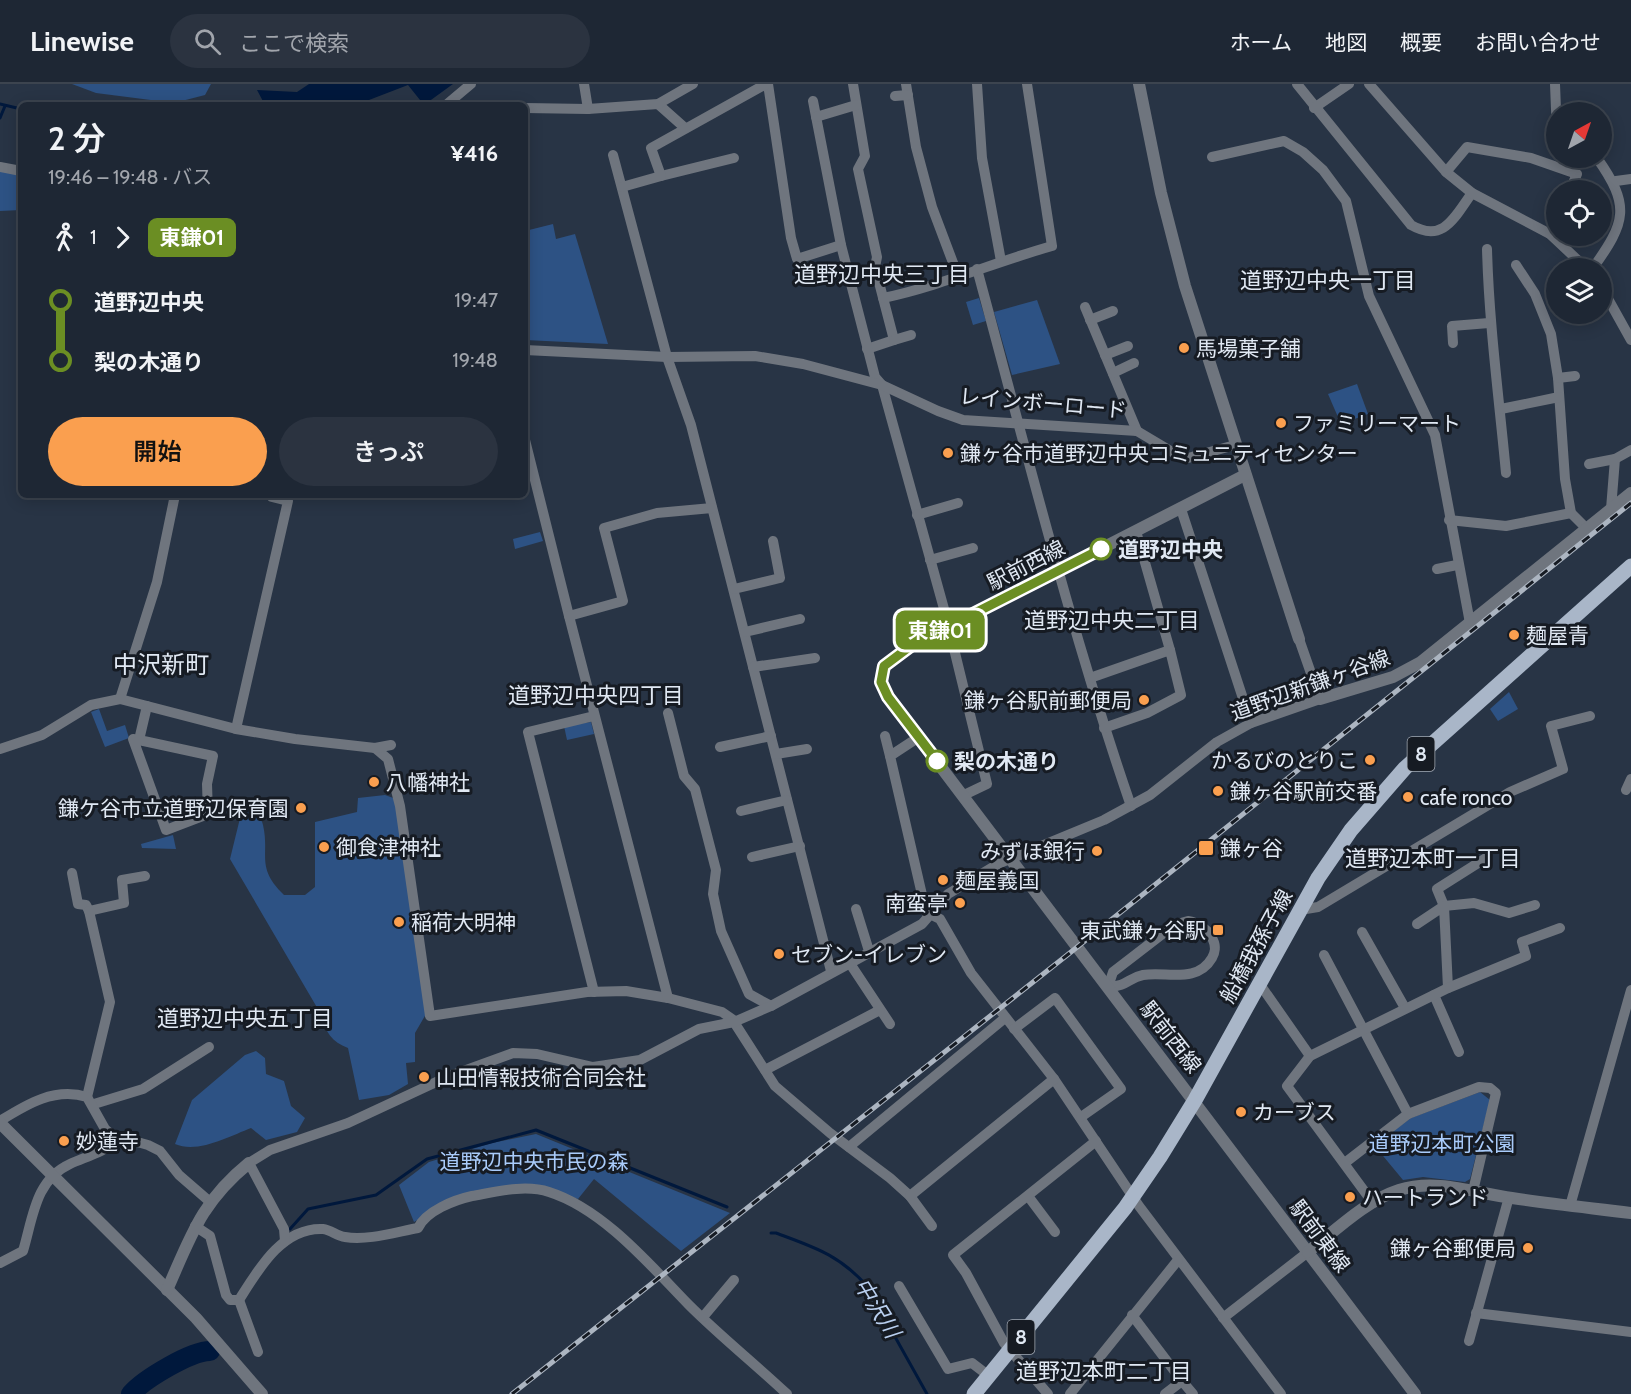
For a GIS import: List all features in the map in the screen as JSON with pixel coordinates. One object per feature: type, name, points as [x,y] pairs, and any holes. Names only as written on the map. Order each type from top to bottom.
[{"type":"main road","name":"船橋我孫子線","points":[[974,1394],[1132,1197],[1195,1101],[1333,854],[1374,802],[1405,768],[1631,566]]},
{"type":"street","points":[[459,101],[471,84]]},
{"type":"street","points":[[584,84],[588,109]]},
{"type":"street","points":[[528,108],[588,109],[658,104],[693,84]]},
{"type":"street","points":[[661,176],[651,148],[767,84],[791,238],[797,259],[841,245]]},
{"type":"street","points":[[853,84],[865,156],[858,169],[878,257],[875,267],[894,340]]},
{"type":"street","points":[[977,84],[982,158],[1001,261]]},
{"type":"street","points":[[883,298],[917,291],[977,269],[1052,246],[1027,84]]},
{"type":"street","points":[[1138,84],[1161,194],[1185,285],[1235,445],[1320,699]]},
{"type":"street","points":[[1297,84],[1314,108],[1411,225],[1421,231],[1431,233],[1449,225],[1472,193]]},
{"type":"street","points":[[1314,108],[1348,84]]},
{"type":"street","points":[[1369,84],[1446,172],[1472,193],[1546,232]]},
{"type":"street","points":[[1555,84],[1556,102]]},
{"type":"street","points":[[895,96],[907,89],[916,147],[932,207],[958,276]]},
{"type":"street","points":[[813,100],[841,245],[867,348],[875,377],[882,385],[948,626],[988,789],[964,795]]},
{"type":"street","points":[[658,104],[685,128]]},
{"type":"street","points":[[816,117],[856,105]]},
{"type":"street","points":[[1212,157],[1284,141],[1302,152],[1323,170],[1346,201],[1369,296],[1435,435],[1457,565],[1470,623]]},
{"type":"street","points":[[1446,172],[1467,147],[1531,158],[1577,174],[1574,180]]},
{"type":"street","points":[[614,155],[667,357],[691,425],[800,846],[814,913],[831,971]]},
{"type":"street","points":[[622,187],[734,158]]},
{"type":"street","points":[[0,167],[18,170]]},
{"type":"street","points":[[1600,258],[1621,228],[1625,214],[1624,198],[1616,181],[1605,168]]},
{"type":"street","points":[[1616,181],[1631,179]]},
{"type":"street","points":[[1563,246],[1575,258]]},
{"type":"street","points":[[1487,249],[1489,322],[1501,409],[1506,473]]},
{"type":"street","points":[[1516,264],[1534,294],[1551,334],[1558,378],[1565,479],[1571,513],[1587,529]]},
{"type":"street","points":[[977,269],[1019,422],[1023,449],[1056,572],[1104,728],[1131,806]]},
{"type":"street","points":[[1612,306],[1631,340]]},
{"type":"street","points":[[1085,307],[1137,431]]},
{"type":"street","points":[[1090,320],[1113,311]]},
{"type":"street","points":[[1453,343],[1452,326],[1489,322]]},
{"type":"street","points":[[867,348],[911,335]]},
{"type":"street","points":[[1105,355],[1128,346]]},
{"type":"street","name":"レインボーロード","points":[[528,350],[667,357],[754,356],[828,369],[882,385],[963,420],[1019,422],[1042,427],[1137,431],[1179,456],[1188,458],[1235,445]]},
{"type":"street","points":[[1113,373],[1134,363]]},
{"type":"street","points":[[1558,378],[1575,376]]},
{"type":"street","points":[[1501,409],[1558,397]]},
{"type":"street","points":[[1589,464],[1615,459],[1631,450]]},
{"type":"street","points":[[528,452],[568,616],[668,998]]},
{"type":"street","points":[[1611,509],[1615,459]]},
{"type":"street","name":"駅前西線","points":[[1195,1101],[888,697],[881,682],[884,666],[895,655],[1245,475]]},
{"type":"street","name":"道野辺新鎌ヶ谷線","points":[[249,1163],[270,1150],[348,1123],[447,1077],[513,1053],[537,1054],[593,1067],[640,1060],[699,1029],[734,1022],[771,1006],[831,971],[922,924],[948,894],[1012,859],[1131,806],[1150,795],[1217,742],[1251,723],[1393,677],[1421,662],[1631,493]]},
{"type":"street","points":[[120,699],[157,582],[173,498]]},
{"type":"street","points":[[236,729],[288,501],[277,498]]},
{"type":"street","points":[[917,515],[958,503]]},
{"type":"street","points":[[568,616],[622,601],[604,528],[657,513],[712,508]]},
{"type":"street","points":[[1181,509],[1251,723]]},
{"type":"street","points":[[1449,520],[1506,526],[1571,513]]},
{"type":"street","points":[[1104,728],[1147,713],[1181,695],[1137,531]]},
{"type":"street","points":[[734,589],[780,578],[773,540]]},
{"type":"street","points":[[930,560],[973,548]]},
{"type":"street","points":[[1437,569],[1457,565]]},
{"type":"street","points":[[746,632],[800,619]]},
{"type":"street","points":[[1090,678],[1170,650]]},
{"type":"street","points":[[753,667],[815,658]]},
{"type":"street","points":[[0,749],[42,735],[90,705],[120,699],[236,729],[375,748],[390,745]]},
{"type":"street","points":[[139,740],[147,706]]},
{"type":"street","points":[[668,713],[684,776],[695,789],[716,870],[713,894],[721,931],[749,994],[771,1006]]},
{"type":"street","points":[[594,716],[528,732],[594,992]]},
{"type":"street","points":[[1300,910],[1318,907],[1510,792],[1563,769],[1551,726],[1590,716]]},
{"type":"street","points":[[720,747],[771,736]]},
{"type":"street","points":[[885,736],[926,912],[940,919],[971,973],[1054,1078],[1132,1197],[1281,1394]]},
{"type":"street","points":[[890,756],[918,737]]},
{"type":"street","points":[[133,739],[139,740],[213,756],[207,784],[208,814],[166,830],[133,739]]},
{"type":"street","points":[[375,748],[387,759],[400,806],[430,1016],[594,992],[626,991],[668,998],[722,1012],[734,1022],[775,1086],[849,1147],[891,1178],[910,1196],[932,1226]]},
{"type":"street","points":[[776,754],[807,749]]},
{"type":"street","points":[[1626,790],[1631,779]]},
{"type":"street","points":[[741,811],[787,800]]},
{"type":"street","points":[[752,857],[800,846]]},
{"type":"street","points":[[1448,988],[1444,906],[1437,889],[1486,858]]},
{"type":"street","points":[[72,873],[78,904],[86,905],[89,911],[110,1002],[91,1101],[105,1129],[119,1139],[141,1142],[160,1150],[179,1175],[209,1201]]},
{"type":"street","points":[[89,911],[124,903],[121,877],[145,876]]},
{"type":"street","points":[[1417,924],[1444,906],[1474,903],[1509,913],[1535,905]]},
{"type":"street","points":[[856,909],[869,951]]},
{"type":"street","points":[[1188,921],[1201,926],[1213,940],[1214,956],[1198,971],[1190,975],[1144,975],[1124,986],[1108,987],[1113,972],[1181,922],[1188,921]]},
{"type":"street","points":[[1373,1203],[1346,1162],[1287,1086],[1310,1056],[1448,988],[1526,956],[1522,942],[1560,928]]},
{"type":"street","points":[[1362,932],[1405,1008]]},
{"type":"street","points":[[1324,955],[1408,1114]]},
{"type":"street","points":[[849,962],[890,1024]]},
{"type":"street","points":[[1259,983],[1310,1056]]},
{"type":"street","points":[[1570,1206],[1629,1005],[1631,990]]},
{"type":"street","points":[[1434,995],[1459,1052]]},
{"type":"street","points":[[1014,1029],[1055,998],[1121,1089],[1081,1117]]},
{"type":"street","points":[[765,1070],[879,1010]]},
{"type":"street","points":[[849,1147],[1005,1018]]},
{"type":"street","points":[[209,1047],[143,1089],[91,1101],[74,1093],[53,1095],[24,1106],[0,1122],[196,1318],[262,1394]]},
{"type":"street","points":[[910,1196],[1054,1078]]},
{"type":"street","points":[[1346,1162],[1408,1114],[1479,1087],[1490,1088],[1496,1093],[1473,1191]]},
{"type":"street","name":"駅前東線","points":[[1195,1101],[1415,1394]]},
{"type":"street","points":[[2,1259],[23,1251],[35,1204],[42,1189],[54,1176],[70,1164],[100,1154],[119,1139]]},
{"type":"street","points":[[1048,1394],[1009,1351],[953,1255],[1096,1141]]},
{"type":"street","points":[[167,1290],[195,1226],[209,1201],[228,1180],[249,1163],[284,1229],[285,1241]]},
{"type":"street","points":[[1223,1318],[1373,1203],[1398,1190],[1439,1185],[1570,1206],[1631,1213]]},
{"type":"street","points":[[239,1300],[263,1262],[285,1241],[308,1230],[326,1229],[344,1237],[418,1228],[434,1213],[461,1199],[503,1190],[546,1191],[583,1206],[666,1278],[703,1317],[788,1394]]},
{"type":"street","points":[[1028,1196],[1055,1232]]},
{"type":"street","points":[[1469,1341],[1509,1197]]},
{"type":"street","points":[[195,1226],[210,1236],[226,1295],[230,1300],[239,1300]]},
{"type":"street","points":[[1070,1394],[1178,1260]]},
{"type":"street","points":[[703,1317],[734,1280]]},
{"type":"street","points":[[899,1286],[948,1369],[972,1364],[989,1376]]},
{"type":"street","points":[[239,1300],[258,1352]]},
{"type":"street","points":[[1476,1313],[1631,1332]]},
{"type":"street","points":[[1132,1315],[1192,1394]]},
{"type":"street","points":[[1164,1394],[1182,1381]]},
{"type":"green space","points":[[72,84],[211,84],[205,95],[178,102],[96,93]]},
{"type":"green space","points":[[0,169],[18,169],[18,210],[0,211]]},
{"type":"green space","points":[[553,224],[556,239],[575,234],[608,344],[528,340],[528,230]]},
{"type":"green space","points":[[979,298],[986,321],[973,325],[966,302]]},
{"type":"green space","points":[[1037,300],[1060,364],[1012,375],[994,312]]},
{"type":"green space","points":[[1357,384],[1368,414],[1341,424],[1328,394]]},
{"type":"green space","points":[[540,532],[543,541],[515,549],[513,539]]},
{"type":"green space","points":[[1509,692],[1518,709],[1498,721],[1490,709]]},
{"type":"green space","points":[[99,709],[107,731],[125,725],[129,738],[105,747],[91,712]]},
{"type":"green space","points":[[591,722],[594,734],[567,740],[564,726]]},
{"type":"green space","points":[[385,795],[396,799],[426,1014],[415,1033],[415,1062],[406,1063],[408,1084],[389,1095],[359,1100],[348,1048],[338,1043],[327,1032],[322,1016],[230,859],[242,810],[254,808],[263,825],[265,861],[269,876],[284,895],[305,895],[315,887],[315,822],[357,812],[358,798]]},
{"type":"green space","points":[[173,835],[176,849],[142,848],[141,844]]},
{"type":"green space","points":[[256,1051],[265,1058],[266,1074],[284,1081],[291,1106],[305,1118],[297,1132],[266,1140],[251,1128],[204,1145],[184,1147],[175,1144],[192,1100],[245,1055]]},
{"type":"green space","name":"道野辺本町公園","points":[[1480,1092],[1490,1100],[1470,1179],[1465,1182],[1423,1177],[1403,1180],[1374,1145],[1411,1118]]},
{"type":"green space","name":"道野辺中央市民の森","points":[[536,1134],[730,1213],[681,1251],[594,1179],[578,1199],[539,1186],[448,1202],[414,1222],[399,1185],[429,1162],[492,1143]]},
{"type":"shaded area","points":[[309,84],[453,84],[428,102],[422,102],[408,85],[364,102],[263,102],[257,90],[297,92]]},
{"type":"waterway","points":[[0,104],[18,108]]},
{"type":"waterway","points":[[0,118],[5,106]]},
{"type":"waterway","name":"中沢川","points":[[290,1229],[308,1209],[376,1195],[427,1159],[536,1130],[727,1207]]},
{"type":"waterway","name":"中沢川","points":[[771,1233],[824,1253],[856,1274],[866,1285],[927,1394]]},
{"type":"waterway","name":"中沢川","points":[[131,1394],[168,1367],[191,1356],[210,1351]]},
{"type":"railway","points":[[512,1394],[1066,956],[1631,503]]},
{"type":"bus line","name":"東鎌01","points":[[937,761],[888,697],[881,682],[884,666],[895,655],[912,645],[1101,549]]},
{"type":"place","name":"馬場菓子舗","points":[[1184,348]]},
{"type":"place","name":"ファミリーマート","points":[[1281,423]]},
{"type":"place","name":"鎌ヶ谷市道野辺中央コミュニティセンター","points":[[948,453]]},
{"type":"place","name":"道野辺中央","points":[[1101,549]]},
{"type":"place","name":"麺屋青","points":[[1514,635]]},
{"type":"place","name":"鎌ヶ谷駅前郵便局","points":[[1144,700]]},
{"type":"place","name":"かるびのとりこ","points":[[1370,760]]},
{"type":"place","name":"梨の木通り","points":[[937,761]]},
{"type":"place","name":"八幡神社","points":[[374,782]]},
{"type":"place","name":"鎌ヶ谷駅前交番","points":[[1218,791]]},
{"type":"place","name":"cafe ronco","points":[[1408,797]]},
{"type":"place","name":"鎌ケ谷市立道野辺保育園","points":[[301,808]]},
{"type":"place","name":"御食津神社","points":[[324,847]]},
{"type":"place","name":"鎌ヶ谷","points":[[1206,848]]},
{"type":"place","name":"みずほ銀行","points":[[1097,851]]},
{"type":"place","name":"麺屋義国","points":[[943,880]]},
{"type":"place","name":"南蛮亭","points":[[960,903]]},
{"type":"place","name":"稲荷大明神","points":[[399,922]]},
{"type":"place","name":"東武鎌ヶ谷駅","points":[[1218,930]]},
{"type":"place","name":"セブン-イレブン","points":[[779,954]]},
{"type":"place","name":"山田情報技術合同会社","points":[[424,1077]]},
{"type":"place","name":"カーブス","points":[[1241,1112]]},
{"type":"place","name":"妙蓮寺","points":[[64,1141]]},
{"type":"place","name":"ハートランド","points":[[1350,1197]]},
{"type":"place","name":"鎌ヶ谷郵便局","points":[[1528,1248]]},
{"type":"district","name":"道野辺中央三丁目","points":[[882,274]]},
{"type":"district","name":"道野辺中央一丁目","points":[[1328,280]]},
{"type":"district","name":"道野辺中央二丁目","points":[[1112,620]]},
{"type":"district","name":"中沢新町","points":[[161,664]]},
{"type":"district","name":"道野辺中央四丁目","points":[[596,695]]},
{"type":"district","name":"道野辺本町一丁目","points":[[1433,858]]},
{"type":"district","name":"道野辺中央五丁目","points":[[245,1018]]},
{"type":"district","name":"道野辺本町二丁目","points":[[1104,1371]]}]
